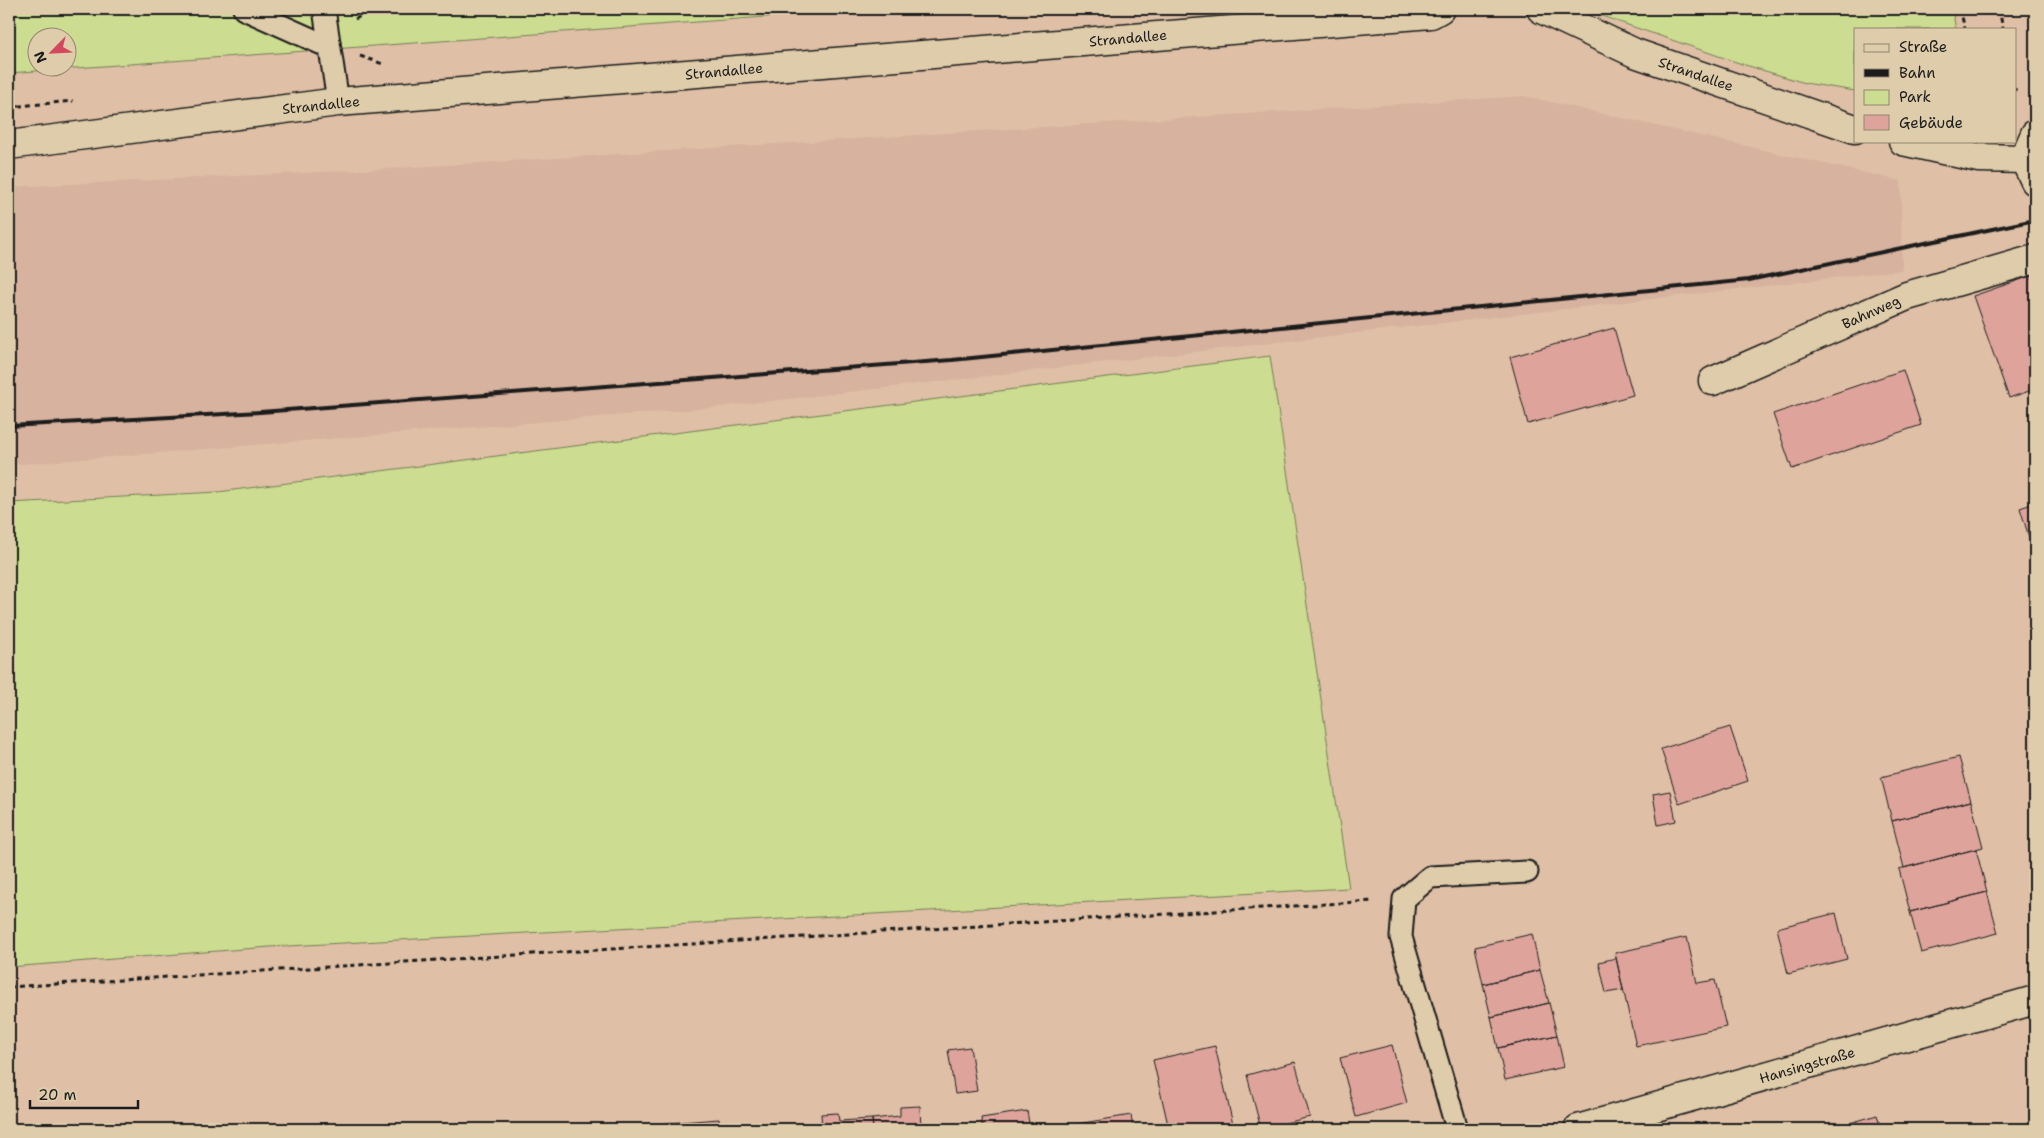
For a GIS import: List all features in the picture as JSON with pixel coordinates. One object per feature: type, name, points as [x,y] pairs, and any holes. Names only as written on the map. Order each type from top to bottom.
[{"type":"street","name":"Strandallee","points":[[9,145],[338,102],[1421,15],[1431,14],[1440,9]]},
{"type":"street","name":"Strandallee","points":[[1541,9],[1635,53],[1854,129]]},
{"type":"street","points":[[1907,142],[2030,170],[2035,134]]},
{"type":"street","name":"Bahnweg","points":[[1714,381],[1908,296],[2035,259]]},
{"type":"street","name":"Hansingstraße","points":[[1578,1129],[2035,1000]]},
{"type":"lane","points":[[244,9],[330,47]]},
{"type":"lane","points":[[324,9],[338,102]]},
{"type":"lane","points":[[1457,1129],[1401,937],[1404,899],[1430,876],[1527,872]]},
{"type":"path","points":[[1960,9],[1965,28]]},
{"type":"path","points":[[1999,9],[2003,28]]},
{"type":"path","points":[[9,988],[1404,899]]},
{"type":"shaded area","points":[[1524,96],[1901,181],[1902,270],[710,408],[9,465],[9,187],[383,169]]},
{"type":"green space","points":[[9,9],[873,9],[78,68],[78,28],[28,28],[28,72],[9,73]]},
{"type":"green space","points":[[1588,9],[1952,9],[1956,28],[1854,28],[1854,91],[1805,83],[1742,64],[1590,12]]},
{"type":"green space","points":[[1270,356],[1349,888],[270,947],[9,967],[9,503],[218,492]]},
{"type":"building","points":[[2031,276],[2035,288],[2035,389],[2009,398],[1973,296]]},
{"type":"building","points":[[1614,328],[1633,395],[1528,424],[1510,357]]},
{"type":"building","points":[[1903,370],[1921,425],[1792,469],[1773,414]]},
{"type":"building","points":[[2035,503],[2035,557],[2020,508]]},
{"type":"building","points":[[1730,727],[1748,781],[1679,804],[1661,749]]},
{"type":"building","points":[[1959,757],[1971,801],[1892,821],[1881,777]]},
{"type":"building","points":[[1670,791],[1676,821],[1658,825],[1653,794]]},
{"type":"building","points":[[1971,801],[1983,847],[1904,868],[1892,821]]},
{"type":"building","points":[[1976,849],[1987,892],[1910,912],[1899,869]]},
{"type":"building","points":[[1987,892],[1998,933],[1921,953],[1910,912]]},
{"type":"building","points":[[1836,913],[1847,959],[1788,974],[1777,928]]},
{"type":"building","points":[[1532,934],[1540,970],[1483,984],[1475,947]]},
{"type":"building","points":[[1687,937],[1697,983],[1715,980],[1726,1027],[1636,1046],[1615,953]]},
{"type":"building","points":[[1616,958],[1623,990],[1606,993],[1599,962]]},
{"type":"building","points":[[1540,970],[1549,1003],[1491,1017],[1483,984]]},
{"type":"building","points":[[1549,1003],[1557,1035],[1498,1048],[1491,1017]]},
{"type":"building","points":[[1557,1035],[1564,1067],[1505,1080],[1498,1048]]},
{"type":"building","points":[[1392,1045],[1407,1103],[1356,1117],[1340,1058]]},
{"type":"building","points":[[1215,1046],[1234,1129],[1169,1129],[1153,1060]]},
{"type":"building","points":[[970,1047],[977,1091],[955,1094],[948,1050]]},
{"type":"building","points":[[1295,1062],[1310,1117],[1261,1129],[1247,1075]]},
{"type":"building","points":[[920,1106],[921,1129],[873,1129],[872,1119],[900,1116],[900,1107]]},
{"type":"building","points":[[1027,1111],[1030,1129],[983,1129],[981,1118]]},
{"type":"building","points":[[838,1113],[839,1121],[872,1119],[873,1129],[822,1129],[821,1114]]},
{"type":"building","points":[[1131,1115],[1133,1129],[1066,1129],[1065,1126]]},
{"type":"building","points":[[1877,1115],[1881,1129],[1830,1129]]},
{"type":"building","points":[[719,1119],[720,1129],[643,1129],[643,1125]]},
{"type":"railway","points":[[9,426],[260,412],[952,360],[1749,280],[2035,220]]}]
